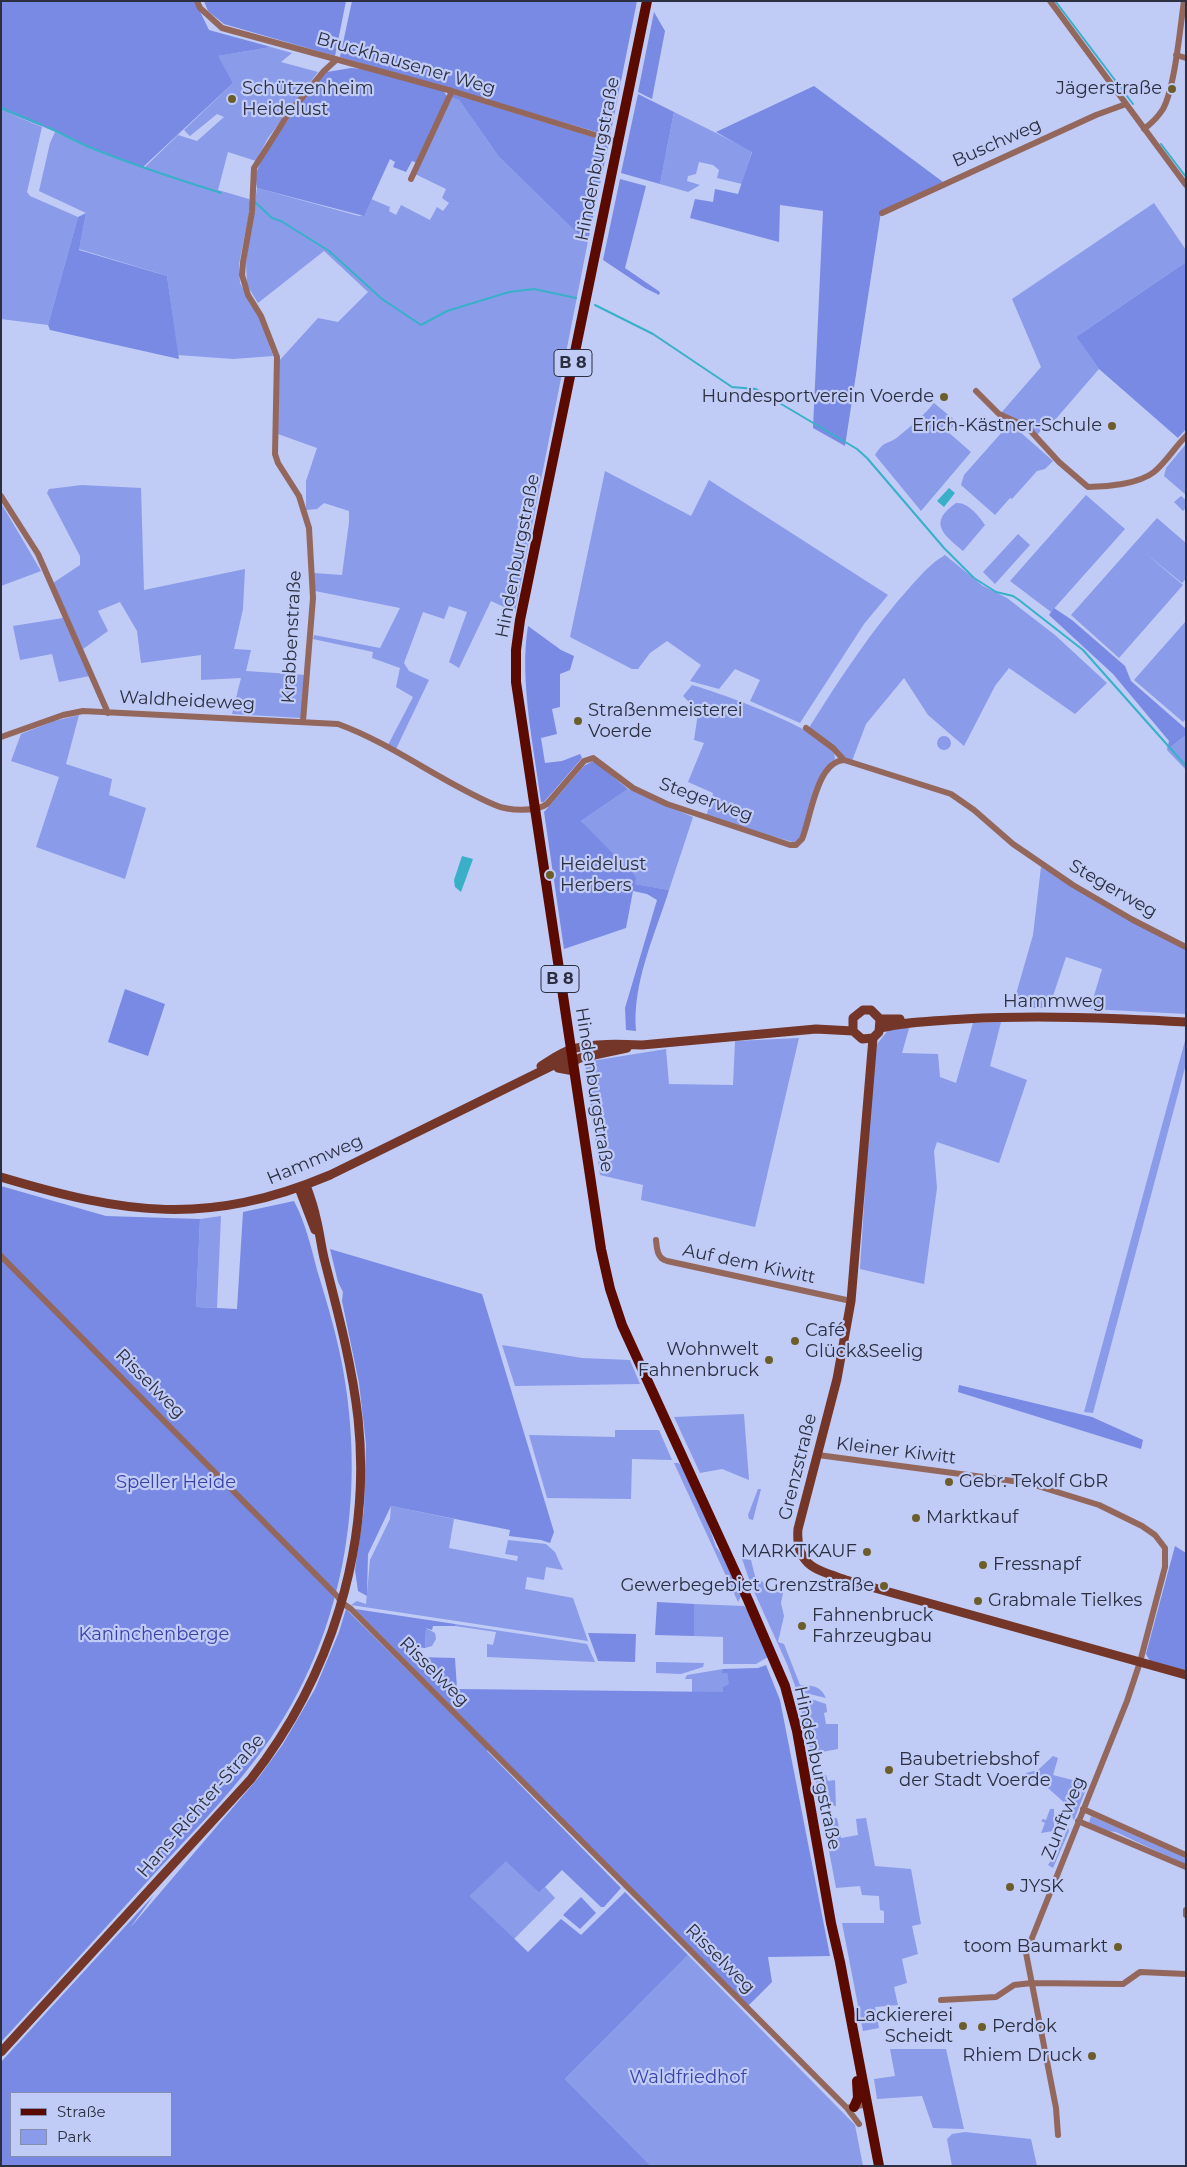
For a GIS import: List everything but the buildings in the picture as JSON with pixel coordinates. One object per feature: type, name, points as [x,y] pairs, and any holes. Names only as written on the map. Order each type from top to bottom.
[{"type":"main road","name":"Hindenburgstraße","points":[[647,1],[517,635],[516,682],[600,1249],[616,1308],[785,1686],[797,1731],[831,1923],[879,2166]]},
{"type":"main road","name":"Hammweg","points":[[1,1176],[100,1203],[166,1210],[230,1206],[268,1198],[303,1187],[511,1085],[572,1058],[641,1045],[852,1027],[855,1014],[863,1010],[871,1010],[881,1023],[990,1018],[1069,1018],[1186,1022]]},
{"type":"main road","points":[[852,1027],[862,1039],[873,1038],[881,1023]]},
{"type":"main road","name":"Grenzstraße","points":[[873,1038],[851,1301],[837,1379],[798,1529],[799,1548],[807,1564],[816,1570],[846,1580],[1186,1675]]},
{"type":"main road","name":"Grenzstraße","points":[[862,1039],[866,1048],[869,1073]]},
{"type":"main road","name":"Hammweg","points":[[511,1085],[558,1068],[572,1058]]},
{"type":"main road","name":"Hans-Richter-Straße","points":[[1,2052],[262,1765],[290,1723],[314,1679],[332,1634],[348,1576],[358,1512],[360,1440],[350,1371],[320,1244],[303,1187]]},
{"type":"main road","name":"Hindenburgstraße","points":[[850,2107],[858,2098],[859,2091],[852,2051],[853,2035]]},
{"type":"street","name":"Bruckhausener Weg","points":[[197,1],[200,8],[222,28],[452,91],[618,142]]},
{"type":"street","points":[[1050,1],[1186,185]]},
{"type":"street","points":[[1144,129],[1156,119],[1164,108],[1176,55],[1184,1]]},
{"type":"street","points":[[1176,55],[1186,58]]},
{"type":"street","name":"Krabbenstraße","points":[[303,721],[313,598],[309,528],[299,496],[278,463],[275,454],[277,357],[261,316],[244,286],[243,262],[252,212],[254,168],[287,116],[324,71],[336,60]]},
{"type":"street","points":[[411,178],[452,91]]},
{"type":"street","name":"Buschweg","points":[[882,213],[1087,119],[1126,104]]},
{"type":"street","points":[[976,391],[999,414],[1027,426],[1059,462],[1088,487],[1102,487],[1123,483],[1152,473],[1186,436]]},
{"type":"street","points":[[1,496],[38,554],[108,713]]},
{"type":"street","name":"Waldheideweg","points":[[1,737],[62,715],[83,711],[338,724],[354,729],[497,806],[534,810]]},
{"type":"street","name":"Stegerweg","points":[[806,728],[833,748],[844,760]]},
{"type":"street","name":"Stegerweg","points":[[534,810],[541,809],[547,804],[584,761],[593,758],[633,788],[666,804],[784,844],[796,845],[804,835],[821,779],[830,766],[838,760],[844,760],[963,800],[1013,844],[1073,885],[1133,920],[1186,947]]},
{"type":"street","name":"Auf dem Kiwitt","points":[[656,1240],[658,1254],[661,1259],[667,1262],[851,1301]]},
{"type":"street","name":"Risselweg","points":[[1,1256],[328,1586],[341,1602],[351,1609],[850,2107],[859,2124]]},
{"type":"street","name":"Kleiner Kiwitt","points":[[818,1455],[1028,1484],[1098,1505],[1142,1526],[1161,1541],[1166,1556],[1140,1662]]},
{"type":"street","name":"Zunftweg","points":[[1058,2135],[1056,2108],[1026,1953],[1083,1808],[1113,1740],[1140,1662]]},
{"type":"street","points":[[1083,1808],[1186,1855]]},
{"type":"street","points":[[1078,1821],[1186,1867]]},
{"type":"street","points":[[1186,1910],[1186,1915]]},
{"type":"street","points":[[941,2000],[996,1997],[1014,1985],[1032,1983],[1123,1984],[1140,1972],[1186,1974]]},
{"type":"street","points":[[850,2107],[868,2104]]},
{"type":"green space","points":[[1,1],[195,1],[209,30],[271,47],[218,56],[233,83],[142,168],[87,148],[74,139],[1,110]]},
{"type":"green space","points":[[204,1],[346,1],[335,56],[224,24],[208,11]]},
{"type":"green space","points":[[352,1],[637,1],[610,136],[340,57]]},
{"type":"green space","points":[[654,12],[665,31],[652,99],[638,92]]},
{"type":"green space","points":[[271,47],[292,53],[281,62],[318,72],[268,138],[256,161],[228,152],[218,190],[249,199],[251,204],[239,264],[240,283],[260,319],[273,356],[233,359],[178,355],[167,276],[79,249],[86,213],[39,191],[50,143],[55,132],[74,139],[87,148],[142,168],[145,167],[178,135],[197,141],[224,117],[217,114],[190,136],[184,130],[233,83],[217,56]]},
{"type":"green space","points":[[351,68],[362,69],[443,90],[448,98],[417,163],[412,161],[406,172],[393,167],[395,162],[390,159],[364,216],[257,188],[255,175],[263,157],[294,111],[327,72]]},
{"type":"green space","points":[[814,86],[943,182],[881,212],[845,446],[813,428],[823,211],[780,205],[779,242],[690,218],[695,199],[713,202],[715,189],[738,194],[752,152],[716,132]]},
{"type":"green space","points":[[453,94],[609,142],[588,241],[580,236],[499,157],[459,100],[452,98]]},
{"type":"green space","points":[[638,94],[674,112],[660,184],[621,173]]},
{"type":"green space","points":[[452,98],[459,100],[499,157],[580,236],[588,241],[515,612],[491,601],[459,668],[449,662],[467,612],[449,606],[444,619],[423,612],[404,663],[409,671],[429,680],[396,749],[388,745],[413,697],[396,687],[400,668],[372,658],[373,652],[313,639],[314,635],[380,648],[400,608],[315,591],[314,573],[342,575],[349,511],[324,503],[317,509],[306,510],[306,481],[317,448],[278,434],[279,361],[318,318],[338,322],[368,292],[324,251],[258,303],[247,285],[246,261],[257,188],[359,216],[364,215],[371,199],[390,207],[389,211],[396,215],[401,205],[430,220],[437,207],[443,211],[449,203],[442,198],[446,189],[415,174]]},
{"type":"green space","points":[[1,110],[42,127],[27,192],[30,196],[78,217],[48,325],[1,319]]},
{"type":"green space","points":[[674,112],[752,151],[742,184],[717,178],[719,170],[713,165],[699,162],[696,174],[688,176],[687,181],[700,185],[688,192],[660,184]]},
{"type":"green space","points":[[620,179],[646,186],[625,268],[660,292],[659,295],[603,260]]},
{"type":"green space","points":[[1154,203],[1186,250],[1186,262],[1076,337],[1099,369],[1054,421],[1050,420],[1037,435],[1001,413],[1041,367],[1012,299]]},
{"type":"green space","points":[[86,213],[79,250],[167,276],[179,359],[50,330],[48,325],[78,217]]},
{"type":"green space","points":[[1186,262],[1186,429],[1178,438],[1099,369],[1076,337]]},
{"type":"green space","points":[[934,403],[957,422],[948,432],[971,452],[921,511],[875,455],[884,444],[899,436]]},
{"type":"green space","points":[[1010,423],[1053,461],[1045,469],[1037,471],[995,515],[961,485],[964,475]]},
{"type":"green space","points":[[1186,444],[1186,495],[1164,476],[1166,468]]},
{"type":"green space","points":[[605,471],[691,516],[709,480],[888,595],[864,624],[800,723],[750,701],[760,680],[735,669],[719,689],[690,681],[701,665],[667,641],[650,653],[638,669],[632,669],[570,637]]},
{"type":"green space","points":[[82,485],[141,488],[144,590],[245,569],[243,609],[234,649],[251,650],[246,671],[306,675],[301,718],[232,714],[241,678],[201,680],[201,655],[141,663],[137,631],[120,602],[98,611],[108,631],[83,649],[53,583],[80,565],[80,556],[47,493],[49,489]]},
{"type":"green space","points":[[1086,495],[1125,529],[1051,612],[1010,581]]},
{"type":"green space","points":[[1181,496],[1186,500],[1186,508],[1183,511],[1174,502]]},
{"type":"green space","points":[[1,503],[41,571],[1,586]]},
{"type":"green space","points":[[956,503],[969,507],[985,525],[963,551],[945,534],[940,523],[947,510]]},
{"type":"green space","points":[[1157,518],[1186,543],[1186,579],[1182,583],[1144,552],[1183,585],[1119,658],[1071,615]]},
{"type":"green space","points":[[1018,534],[1030,545],[995,584],[983,572]]},
{"type":"green space","points":[[945,555],[983,586],[1007,598],[1055,635],[1107,683],[1075,714],[1009,668],[995,686],[964,746],[928,715],[904,678],[866,724],[852,761],[844,757],[810,726],[846,671],[897,602],[923,573]]},
{"type":"green space","points":[[1054,608],[1072,620],[1125,666],[1131,681],[1186,729],[1186,735],[1167,750],[1169,741],[1113,674],[1049,615]]},
{"type":"green space","points":[[63,618],[90,676],[59,682],[52,654],[20,660],[13,626]]},
{"type":"green space","points":[[1186,621],[1186,719],[1183,722],[1134,680]]},
{"type":"green space","points":[[528,626],[561,650],[574,656],[570,670],[560,674],[560,707],[552,709],[557,734],[541,738],[545,763],[562,761],[580,754],[582,758],[544,802],[541,802],[526,691],[525,669]]},
{"type":"green space","points":[[692,685],[748,704],[797,726],[831,749],[835,759],[831,762],[802,836],[796,843],[706,817],[713,793],[688,782],[704,743],[694,740],[698,713],[689,709],[692,705],[683,696]]},
{"type":"green space","points":[[79,715],[66,764],[112,779],[109,795],[146,808],[125,879],[36,847],[59,777],[11,761],[21,734],[54,721]]},
{"type":"green space","points":[[1186,735],[1186,770],[1167,750]]},
{"type":"green space","points":[[941,736],[947,736],[951,743],[947,750],[941,750],[937,746],[937,740]]},
{"type":"green space","points":[[595,762],[628,789],[581,821],[636,877],[635,884],[669,890],[641,977],[636,1013],[636,1031],[626,1030],[625,1008],[657,900],[647,894],[633,891],[626,928],[564,949],[544,812],[584,766]]},
{"type":"green space","points":[[628,789],[693,817],[669,890],[634,884],[581,821]]},
{"type":"green space","points":[[1041,867],[1186,949],[1186,1014],[1090,1009],[1102,969],[1066,957],[1049,1008],[1012,1008],[1033,935]]},
{"type":"green space","points":[[125,989],[165,1004],[148,1056],[108,1042]]},
{"type":"green space","points":[[1001,1022],[990,1066],[1027,1080],[999,1163],[937,1142],[934,1151],[937,1188],[924,1284],[860,1269],[874,1048],[889,1029],[910,1025],[902,1053],[938,1054],[940,1077],[956,1083],[973,1023]]},
{"type":"green space","points":[[1186,1037],[1186,1064],[1093,1413],[1084,1412]]},
{"type":"green space","points":[[799,1038],[755,1227],[641,1200],[643,1185],[600,1175],[585,1062],[666,1049],[669,1084],[733,1085],[735,1041]]},
{"type":"green space","name":"Speller Heide","points":[[1,1186],[106,1216],[200,1219],[196,1307],[237,1309],[243,1212],[294,1201],[307,1234],[339,1348],[349,1411],[352,1464],[349,1517],[342,1569],[328,1620],[310,1669],[285,1716],[255,1760],[219,1804],[1,2042]]},
{"type":"green space","points":[[221,1216],[217,1308],[196,1307],[200,1219]]},
{"type":"green space","points":[[330,1249],[482,1294],[554,1532],[550,1543],[509,1536],[510,1530],[391,1506],[368,1554],[367,1596],[358,1591],[355,1570],[364,1509],[366,1444],[359,1383],[342,1301],[343,1292],[338,1282]]},
{"type":"green space","points":[[502,1345],[582,1358],[630,1360],[640,1384],[515,1386]]},
{"type":"green space","points":[[959,1385],[1092,1417],[1143,1440],[1141,1449],[958,1392]]},
{"type":"green space","points":[[744,1414],[749,1480],[722,1469],[700,1473],[674,1417]]},
{"type":"green space","points":[[615,1430],[659,1430],[672,1460],[632,1459],[631,1499],[547,1498],[529,1435],[615,1437]]},
{"type":"green space","points":[[674,1463],[682,1466],[708,1524],[716,1547],[727,1562],[741,1596],[738,1602]]},
{"type":"green space","points":[[758,1489],[761,1489],[753,1520],[749,1519],[748,1515]]},
{"type":"green space","points":[[391,1506],[454,1519],[449,1548],[517,1561],[518,1556],[505,1554],[508,1540],[546,1544],[555,1552],[563,1570],[546,1567],[544,1580],[527,1577],[525,1589],[573,1598],[588,1641],[351,1605],[357,1601],[366,1604],[370,1560],[390,1519]]},
{"type":"green space","points":[[1175,1546],[1186,1553],[1186,1671],[1150,1661],[1146,1654]]},
{"type":"green space","points":[[741,1556],[744,1559],[751,1560],[755,1576],[767,1585],[767,1589],[783,1593],[781,1603],[784,1616],[778,1642],[784,1644],[800,1685],[819,1688],[826,1698],[797,1691],[787,1664],[751,1585]]},
{"type":"green space","points":[[657,1602],[694,1604],[694,1636],[655,1635]]},
{"type":"green space","points":[[694,1604],[744,1606],[749,1611],[768,1657],[756,1664],[723,1664],[723,1637],[694,1636]]},
{"type":"green space","points":[[346,1609],[487,1749],[621,1888],[604,1907],[601,1907],[562,1870],[539,1893],[506,1861],[470,1896],[528,1952],[561,1919],[581,1935],[625,1892],[688,1955],[565,2079],[651,2166],[1,2166],[1,2062],[154,1895],[130,1928],[259,1777],[283,1744],[315,1689],[339,1632]]},
{"type":"green space","points":[[355,1609],[455,1624],[455,1626],[433,1626],[432,1630],[426,1628],[425,1648],[415,1647],[416,1657],[455,1658],[457,1689],[723,1692],[723,1687],[729,1684],[727,1673],[722,1673],[723,1669],[758,1668],[766,1665],[780,1700],[830,1956],[768,1957],[772,1982],[748,2006]]},
{"type":"green space","points":[[455,1624],[587,1644],[595,1662],[487,1657],[487,1644],[493,1645],[496,1632],[455,1626]]},
{"type":"green space","points":[[426,1628],[435,1633],[436,1639],[432,1646],[425,1648]]},
{"type":"green space","points":[[588,1633],[636,1634],[635,1662],[598,1661]]},
{"type":"green space","points":[[656,1662],[704,1663],[703,1667],[681,1674],[656,1673]]},
{"type":"green space","points":[[723,1669],[723,1673],[727,1673],[730,1685],[724,1692],[692,1692],[692,1679],[685,1679],[687,1675]]},
{"type":"green space","points":[[802,1696],[826,1704],[827,1712],[824,1713],[826,1724],[838,1724],[838,1749],[811,1754],[799,1699]]},
{"type":"green space","points":[[1053,1756],[1058,1758],[1053,1775],[1088,1784],[1074,1820],[1064,1808],[1067,1805],[1039,1780],[1024,1781],[1026,1773],[1038,1770]]},
{"type":"green space","points":[[826,1775],[828,1781],[835,1780],[836,1806],[820,1804],[815,1777]]},
{"type":"green space","points":[[1050,1809],[1054,1809],[1054,1831],[1041,1833],[1045,1823],[1041,1821],[1043,1819],[1046,1820]]},
{"type":"green space","points":[[1091,1816],[1186,1858],[1186,1865],[1116,1832],[1107,1831],[1089,1823]]},
{"type":"green space","points":[[837,1818],[841,1838],[858,1835],[856,1819],[866,1818],[875,1866],[911,1869],[921,1924],[912,1926],[918,1954],[902,1959],[907,1983],[894,1987],[898,2005],[875,2007],[879,2028],[863,2031],[842,1923],[884,1923],[884,1911],[880,1910],[879,1896],[862,1895],[860,1886],[836,1888],[823,1819]]},
{"type":"green space","points":[[1068,1828],[1069,1831],[1053,1868],[1048,1865],[1057,1852]]},
{"type":"green space","points":[[506,1860],[539,1893],[545,1887],[555,1898],[514,1939],[470,1896]]},
{"type":"green space","points":[[581,1897],[596,1913],[580,1929],[563,1915]]},
{"type":"green space","name":"Waldfriedhof","points":[[688,1955],[855,2125],[863,2166],[651,2166],[565,2079]]},
{"type":"green space","points":[[890,2049],[946,2049],[964,2129],[933,2128],[922,2096],[877,2099],[874,2079],[895,2076]]},
{"type":"green space","points":[[965,2132],[1031,2139],[1037,2166],[952,2166],[947,2139],[952,2134]]},
{"type":"shaded area","points":[[949,488],[955,493],[944,507],[937,501]]},
{"type":"shaded area","points":[[462,856],[473,859],[461,892],[455,887],[454,880]]},
{"type":"waterway","points":[[1056,2],[1133,104]]},
{"type":"waterway","points":[[1,108],[42,125]]},
{"type":"waterway","points":[[47,127],[122,160],[221,193]]},
{"type":"waterway","points":[[1161,144],[1186,177]]},
{"type":"waterway","points":[[256,203],[272,218],[281,221],[329,251],[382,299],[421,325],[447,311],[509,292],[534,289],[576,298]]},
{"type":"waterway","points":[[595,305],[653,334],[732,387],[756,389],[857,449],[867,458],[944,548],[974,578],[996,592],[1013,596],[1083,650],[1186,766]]},
{"type":"place","name":"Jägerstraße","points":[[1172,89]]},
{"type":"place","name":"Schützenheim Heidelust","points":[[232,99]]},
{"type":"place","name":"Hundesportverein Voerde","points":[[944,397]]},
{"type":"place","name":"Erich-Kästner-Schule","points":[[1112,426]]},
{"type":"place","name":"Straßenmeisterei Voerde","points":[[578,721]]},
{"type":"place","name":"Heidelust Herbers","points":[[550,875]]},
{"type":"place","name":"Café Glück&Seelig","points":[[795,1341]]},
{"type":"place","name":"Wohnwelt Fahnenbruck","points":[[769,1360]]},
{"type":"place","name":"Gebr. Tekolf GbR","points":[[949,1482]]},
{"type":"place","name":"Marktkauf","points":[[916,1518]]},
{"type":"place","name":"MARKTKAUF","points":[[867,1552]]},
{"type":"place","name":"Fressnapf","points":[[983,1565]]},
{"type":"place","name":"Gewerbegebiet Grenzstraße","points":[[884,1586]]},
{"type":"place","name":"Grabmale Tielkes","points":[[978,1601]]},
{"type":"place","name":"Fahnenbruck Fahrzeugbau","points":[[802,1626]]},
{"type":"place","name":"Baubetriebshof der Stadt Voerde","points":[[889,1770]]},
{"type":"place","name":"JYSK","points":[[1010,1887]]},
{"type":"place","name":"toom Baumarkt","points":[[1118,1947]]},
{"type":"place","name":"Lackiererei Scheidt","points":[[963,2026]]},
{"type":"place","name":"Perdok","points":[[982,2027]]},
{"type":"place","name":"Rhiem Druck","points":[[1092,2056]]},
{"type":"park label","name":"Kaninchenberge","points":[[154,1635]]}]
